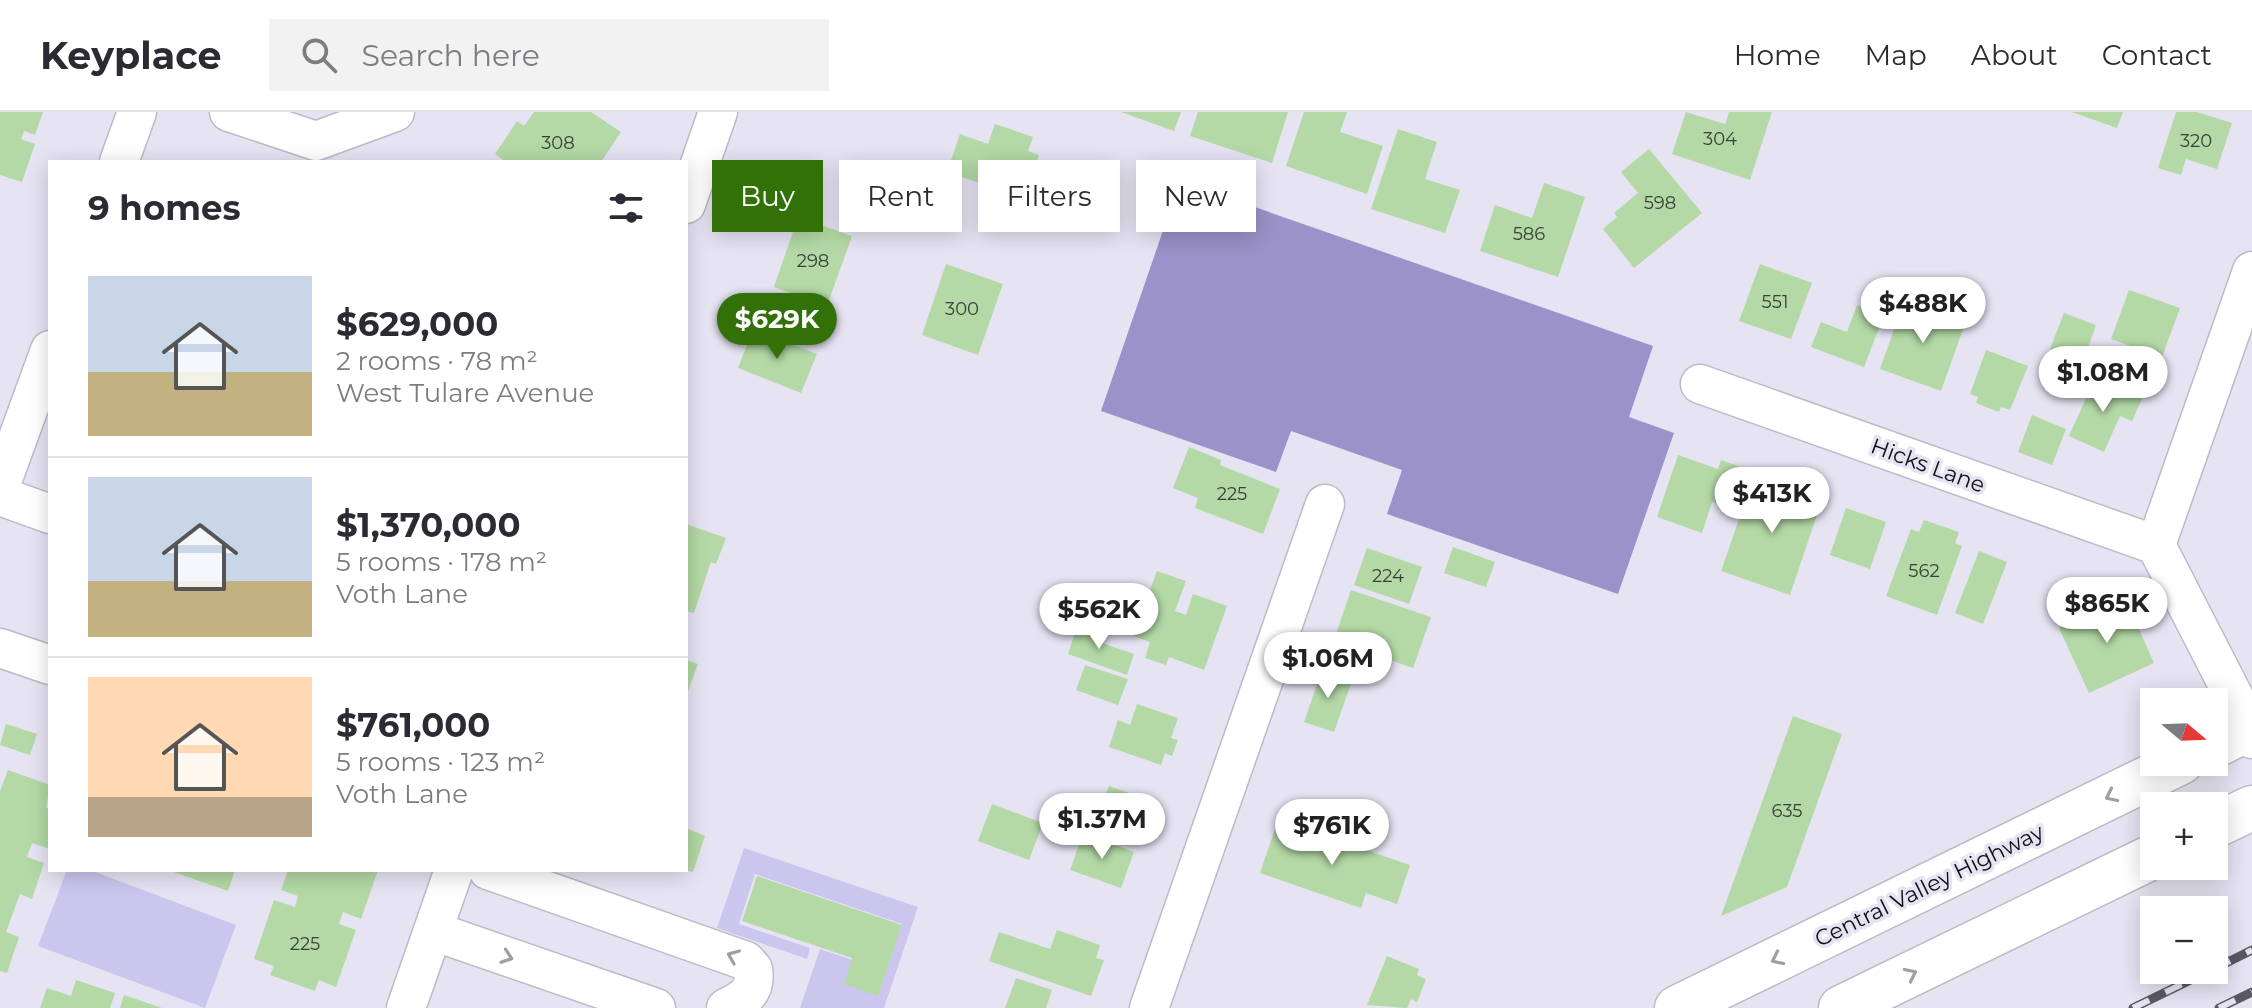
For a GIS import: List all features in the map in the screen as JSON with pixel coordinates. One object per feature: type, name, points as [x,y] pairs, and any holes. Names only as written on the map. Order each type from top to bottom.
[{"type":"main road","name":"Central Valley Highway","points":[[1677,1008],[2152,776]]},
{"type":"main road","points":[[2228,819],[2252,808]]},
{"type":"main road","points":[[1841,1008],[2140,863]]},
{"type":"street","points":[[120,160],[137,112]]},
{"type":"street","points":[[229,112],[316,141],[395,112]]},
{"type":"street","points":[[688,198],[718,112]]},
{"type":"street","points":[[2241,736],[2234,697],[2156,545],[2252,271]]},
{"type":"street","points":[[0,487],[48,355]]},
{"type":"street","name":"Hicks Lane","points":[[1700,384],[2156,545]]},
{"type":"street","points":[[0,496],[48,513]]},
{"type":"street","points":[[1149,1008],[1325,504]]},
{"type":"street","points":[[0,648],[48,664]]},
{"type":"street","points":[[406,1008],[453,872]]},
{"type":"street","points":[[494,872],[746,961],[753,969],[753,985],[747,998],[726,1008]]},
{"type":"street","points":[[433,931],[656,1008]]},
{"type":"shaded area","points":[[1256,208],[1653,346],[1629,417],[1674,433],[1618,594],[1387,514],[1402,470],[1291,431],[1276,472],[1101,411],[1162,232],[1256,232]]},
{"type":"shaded area","points":[[744,848],[918,907],[884,1008],[800,1008],[820,949],[853,960],[878,995],[902,924],[755,874],[739,924],[810,948],[807,959],[717,928]]},
{"type":"shaded area","points":[[66,872],[95,872],[236,925],[205,1008],[38,946]]},
{"type":"building","points":[[0,112],[43,112],[35,135],[24,131],[21,139],[35,144],[22,182],[0,175]]},
{"type":"building","points":[[534,112],[591,112],[621,132],[602,160],[503,160],[495,154],[517,121],[524,126]]},
{"type":"building","points":[[1121,112],[1181,112],[1174,131]]},
{"type":"building","points":[[1198,112],[1288,112],[1272,163],[1190,136]]},
{"type":"building","points":[[1304,112],[1347,112],[1340,132],[1383,146],[1367,194],[1286,166]]},
{"type":"building","points":[[1686,112],[1725,124],[1729,112],[1772,112],[1750,180],[1672,154]]},
{"type":"building","points":[[2072,112],[2123,112],[2117,128]]},
{"type":"building","points":[[2176,112],[2197,112],[2232,123],[2217,169],[2186,159],[2181,175],[2158,168]]},
{"type":"building","points":[[995,124],[1033,137],[1028,151],[1039,155],[1037,160],[978,160],[978,183],[962,177],[962,160],[951,160],[960,134],[988,144]]},
{"type":"building","points":[[1398,129],[1437,142],[1425,179],[1460,190],[1445,233],[1371,209]]},
{"type":"building","points":[[1649,149],[1702,213],[1634,268],[1603,229],[1617,217],[1614,213],[1638,193],[1621,172]]},
{"type":"building","points":[[1544,183],[1585,197],[1558,277],[1480,251],[1495,205],[1532,218]]},
{"type":"building","points":[[823,226],[852,236],[827,306],[774,287],[793,232],[823,232]]},
{"type":"building","points":[[946,264],[1003,284],[978,355],[922,335]]},
{"type":"building","points":[[1760,264],[1812,283],[1791,339],[1739,321]]},
{"type":"building","points":[[2129,290],[2180,308],[2162,357],[2111,339]]},
{"type":"building","points":[[1905,299],[1966,321],[1941,391],[1880,369]]},
{"type":"building","points":[[1857,305],[1884,315],[1864,367],[1811,347],[1821,322],[1847,332]]},
{"type":"building","points":[[2064,313],[2096,325],[2083,362],[2050,349]]},
{"type":"building","points":[[753,329],[817,354],[801,393],[738,368]]},
{"type":"building","points":[[1986,350],[2028,366],[2010,410],[2001,407],[1999,412],[1976,403],[1978,397],[1970,394]]},
{"type":"building","points":[[2095,378],[2142,399],[2132,421],[2120,416],[2104,452],[2069,436]]},
{"type":"building","points":[[2032,415],[2066,429],[2052,465],[2018,452]]},
{"type":"building","points":[[1189,447],[1221,460],[1220,465],[1280,489],[1263,534],[1195,508],[1198,498],[1173,488]]},
{"type":"building","points":[[1678,455],[1718,469],[1721,460],[1750,470],[1736,510],[1712,502],[1702,533],[1657,517]]},
{"type":"building","points":[[1755,473],[1812,493],[1808,502],[1820,506],[1790,595],[1721,571]]},
{"type":"building","points":[[1846,508],[1886,522],[1870,569],[1830,555]]},
{"type":"building","points":[[1924,520],[1959,532],[1955,543],[1962,546],[1937,615],[1886,596],[1911,529],[1919,532]]},
{"type":"building","points":[[688,525],[726,538],[716,564],[711,562],[694,613],[688,612]]},
{"type":"building","points":[[1453,547],[1495,562],[1486,587],[1444,573]]},
{"type":"building","points":[[1367,548],[1422,567],[1409,604],[1354,585]]},
{"type":"building","points":[[1979,551],[2007,562],[1983,624],[1955,613]]},
{"type":"building","points":[[1157,571],[1186,581],[1175,611],[1186,615],[1193,594],[1227,606],[1204,670],[1169,657],[1166,665],[1145,658],[1150,642],[1133,636]]},
{"type":"building","points":[[1351,590],[1431,617],[1413,668],[1384,658],[1377,680],[1334,665],[1341,645],[1333,643]]},
{"type":"building","points":[[2125,598],[2154,663],[2089,693],[2059,628]]},
{"type":"building","points":[[1078,624],[1105,634],[1102,643],[1134,654],[1127,675],[1068,654]]},
{"type":"building","points":[[688,661],[698,664],[688,691]]},
{"type":"building","points":[[1085,665],[1128,679],[1118,705],[1076,690]]},
{"type":"building","points":[[1323,667],[1353,678],[1334,732],[1304,722]]},
{"type":"building","points":[[1137,704],[1178,718],[1171,738],[1178,740],[1172,756],[1165,753],[1161,765],[1109,747],[1118,720],[1130,725]]},
{"type":"building","points":[[1793,716],[1842,734],[1787,887],[1721,916]]},
{"type":"building","points":[[6,724],[37,734],[30,755],[0,745]]},
{"type":"building","points":[[8,770],[48,784],[48,848],[32,843],[27,857],[44,863],[32,899],[20,894],[6,932],[19,937],[7,973],[0,971],[0,791]]},
{"type":"building","points":[[1109,786],[1149,800],[1134,841],[1094,827]]},
{"type":"building","points":[[992,804],[1043,823],[1029,860],[978,841]]},
{"type":"building","points":[[1278,820],[1410,865],[1397,904],[1366,893],[1361,908],[1260,873]]},
{"type":"building","points":[[688,829],[705,836],[693,872],[688,871]]},
{"type":"building","points":[[1083,834],[1134,852],[1121,888],[1070,870]]},
{"type":"building","points":[[174,872],[234,872],[228,891]]},
{"type":"building","points":[[287,872],[377,872],[361,919],[343,912],[339,924],[356,930],[336,987],[319,980],[315,991],[270,975],[274,966],[254,959],[274,900],[295,907],[298,896],[281,890]]},
{"type":"building","points":[[757,876],[902,925],[878,996],[844,984],[852,958],[742,921]]},
{"type":"building","points":[[1057,930],[1100,945],[1096,958],[1104,960],[1091,996],[989,961],[999,932],[1050,949]]},
{"type":"building","points":[[1387,956],[1419,969],[1417,975],[1426,979],[1417,1002],[1411,999],[1407,1008],[1367,1005]]},
{"type":"building","points":[[1016,978],[1052,990],[1046,1008],[1005,1008]]},
{"type":"building","points":[[76,980],[115,993],[110,1008],[40,1008],[47,988],[71,996]]},
{"type":"building","points":[[124,995],[162,1008],[120,1008]]},
{"type":"railway","points":[[2228,962],[2252,950]]},
{"type":"railway","points":[[2133,1008],[2182,984]]},
{"type":"railway","points":[[2219,1008],[2252,992]]}]
